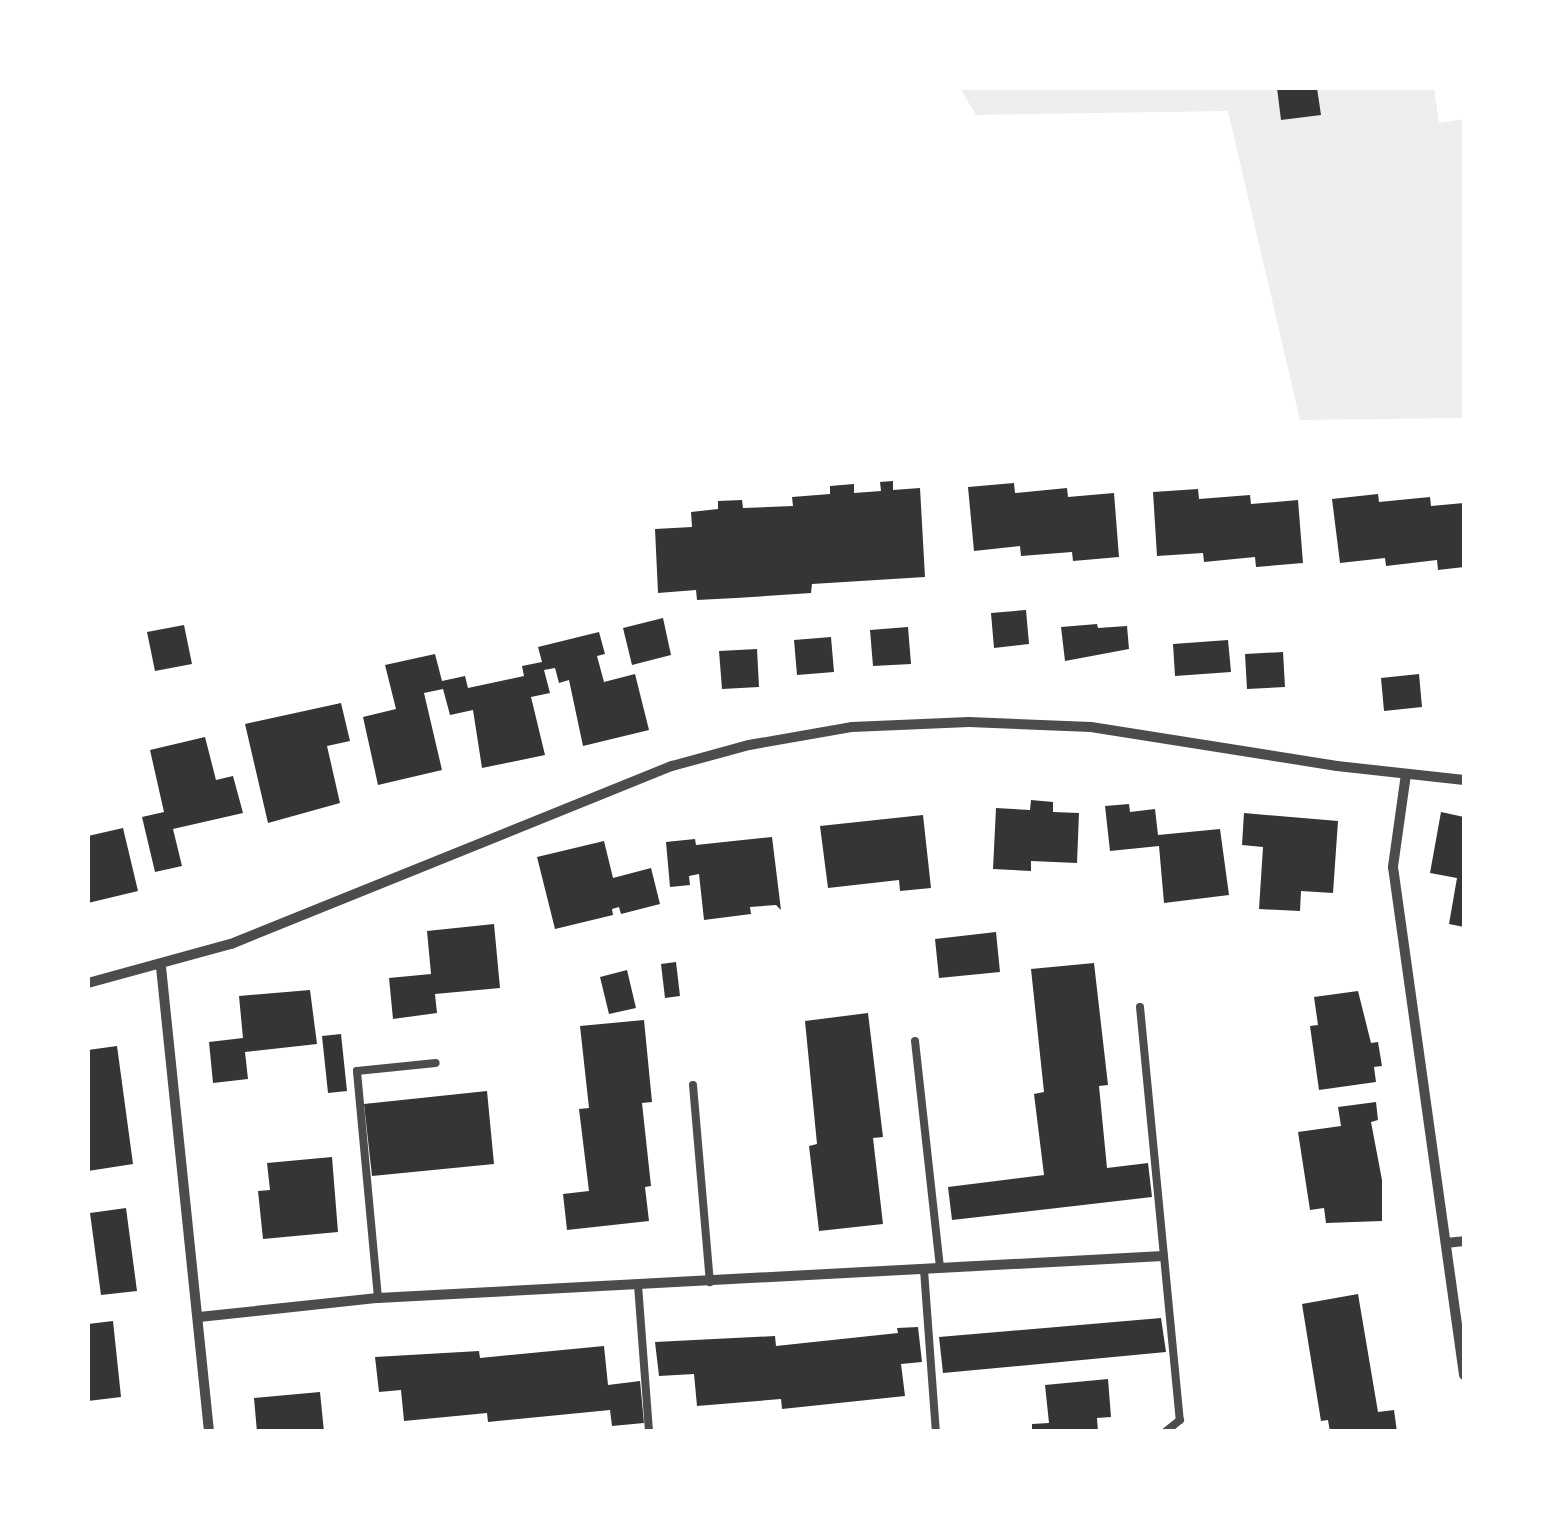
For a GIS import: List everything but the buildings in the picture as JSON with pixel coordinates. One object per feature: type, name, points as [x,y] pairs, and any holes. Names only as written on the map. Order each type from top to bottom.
[{"type":"street","points":[[88,983],[161,967],[231,944],[672,766],[749,745],[852,727],[969,722],[1090,727],[1464,780]]},
{"type":"street","points":[[1406,774],[1393,867],[1464,1375]]},
{"type":"street","points":[[161,967],[209,1432]]},
{"type":"street","points":[[1446,1243],[1464,1241]]},
{"type":"street","points":[[198,1317],[378,1298],[1163,1256]]},
{"type":"lane","points":[[1140,1007],[1180,1420],[1165,1432]]},
{"type":"lane","points":[[915,1041],[940,1269]]},
{"type":"lane","points":[[378,1298],[356,1071],[436,1064]]},
{"type":"lane","points":[[693,1085],[710,1282]]},
{"type":"lane","points":[[924,1270],[936,1432]]},
{"type":"lane","points":[[638,1285],[649,1432]]},
{"type":"shaded area","points":[[960,88],[1434,88],[1439,123],[1464,119],[1464,418],[1300,420],[1228,111],[976,115]]}]
